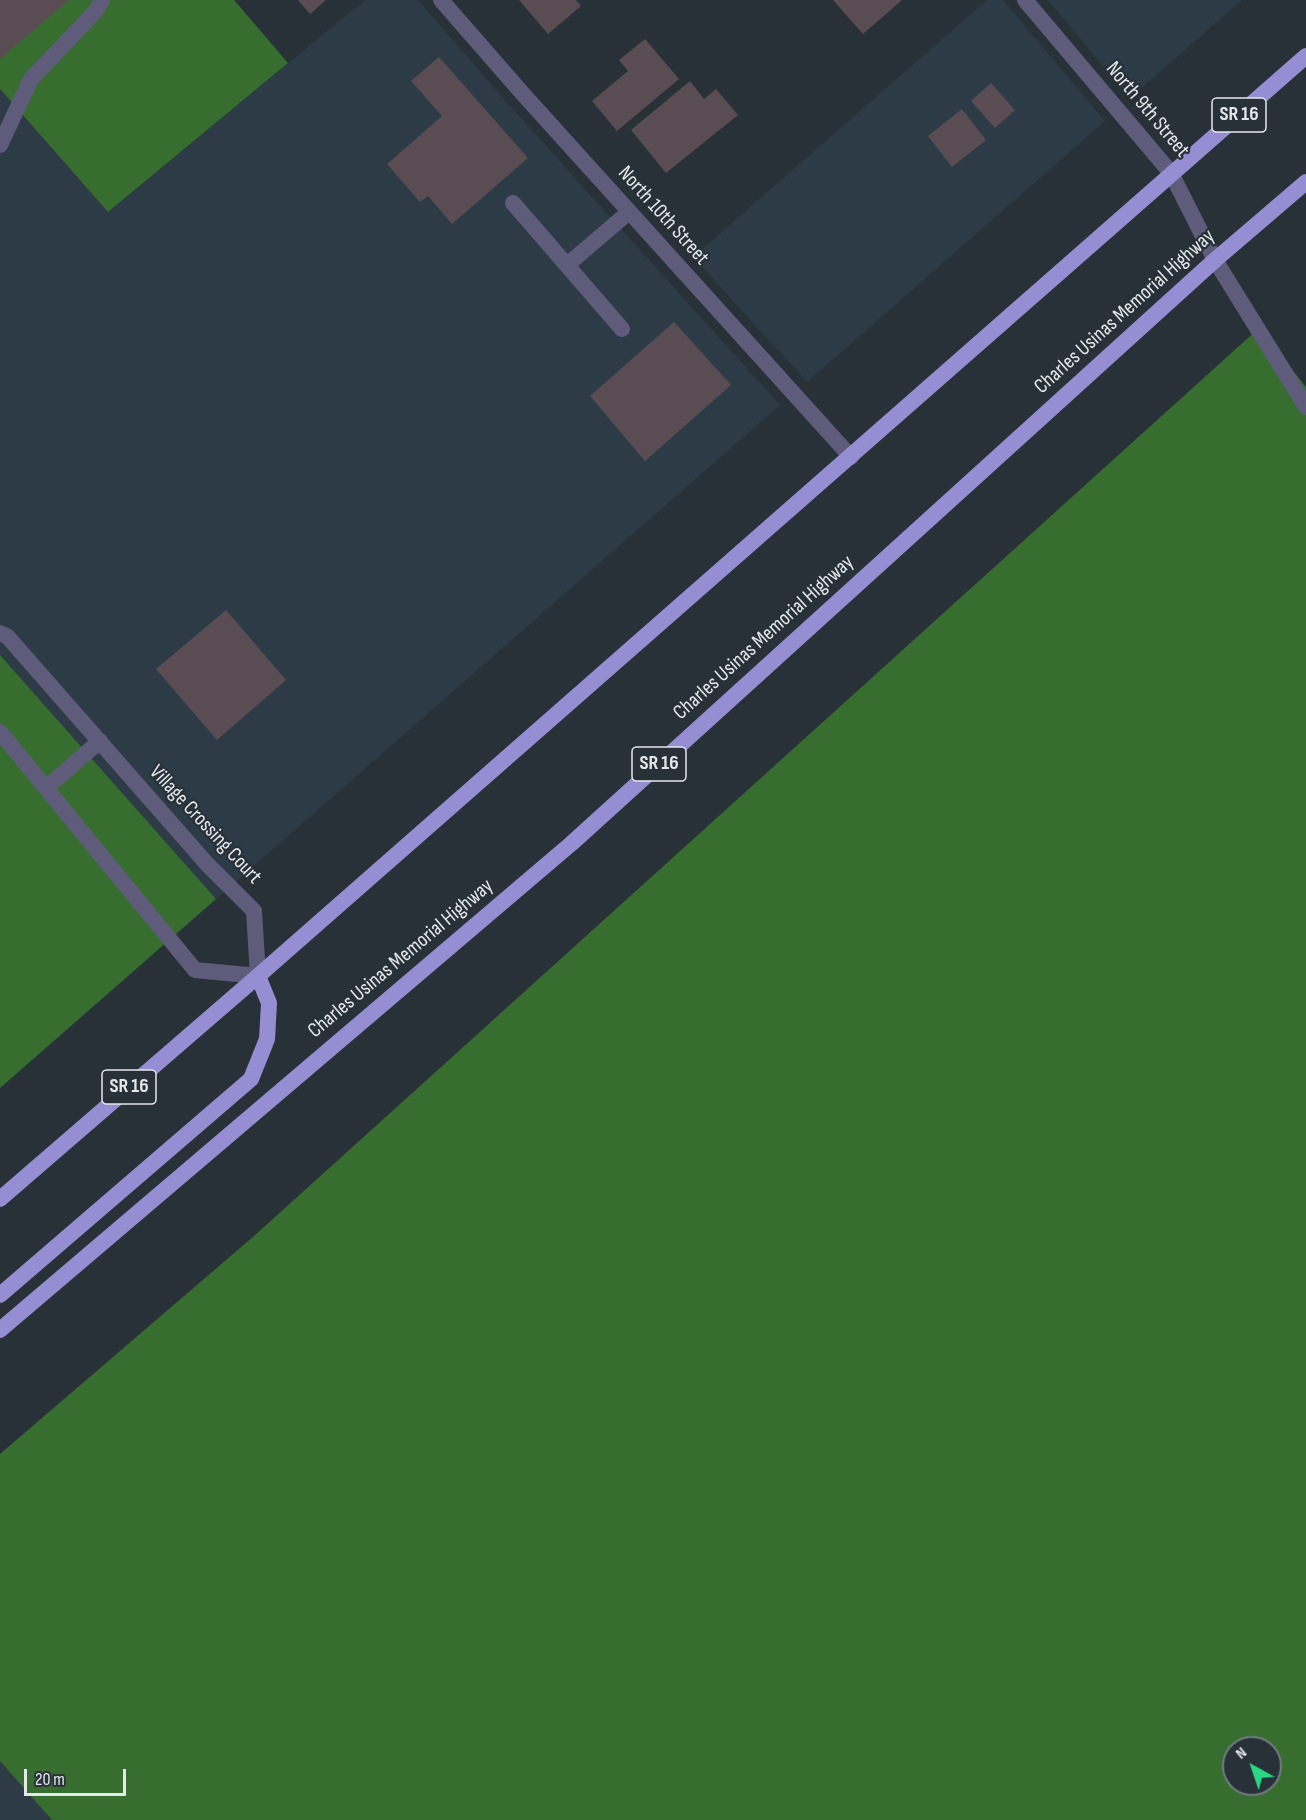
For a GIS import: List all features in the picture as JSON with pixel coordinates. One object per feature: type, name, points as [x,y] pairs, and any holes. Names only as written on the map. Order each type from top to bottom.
[{"type":"highway","name":"SR 16","points":[[0,1199],[258,976],[1306,56]]},
{"type":"highway","name":"Charles Usinas Memorial Highway","points":[[0,1330],[572,843],[1215,260],[1306,182]]},
{"type":"highway","points":[[0,1295],[251,1079],[267,1039],[269,1003],[258,976]]},
{"type":"street","points":[[0,145],[31,80],[95,12],[102,0]]},
{"type":"street","name":"North 9th Street","points":[[1025,0],[1171,173],[1215,260],[1306,407]]},
{"type":"street","name":"North 10th Street","points":[[443,2],[628,212],[851,456]]},
{"type":"street","points":[[513,203],[622,329]]},
{"type":"street","points":[[567,265],[628,212]]},
{"type":"street","name":"Village Crossing Court","points":[[0,633],[7,636],[207,864],[254,911],[258,976]]},
{"type":"street","points":[[0,732],[195,970],[258,976]]},
{"type":"street","points":[[45,788],[100,741]]},
{"type":"shaded area","points":[[365,0],[418,0],[510,106],[780,405],[216,899],[0,655],[0,89],[108,212]]},
{"type":"shaded area","points":[[987,0],[1003,0],[1105,121],[807,382],[693,257]]},
{"type":"shaded area","points":[[1048,0],[1242,0],[1130,98]]},
{"type":"shaded area","points":[[0,1761],[52,1820],[0,1820]]},
{"type":"green space","points":[[0,0],[234,0],[288,63],[108,212],[0,89]]},
{"type":"green space","points":[[1259,328],[1306,387],[1306,1820],[52,1820],[0,1761],[0,1454],[254,1236]]},
{"type":"green space","points":[[0,655],[216,899],[0,1088]]},
{"type":"building","points":[[0,0],[69,0],[0,59]]},
{"type":"building","points":[[298,0],[326,0],[310,14]]},
{"type":"building","points":[[519,0],[576,0],[581,6],[548,34]]},
{"type":"building","points":[[833,0],[902,0],[863,34]]},
{"type":"building","points":[[645,39],[679,79],[617,131],[592,101],[628,71],[619,60]]},
{"type":"building","points":[[439,57],[528,158],[452,224],[428,196],[420,202],[387,164],[442,116],[411,81]]},
{"type":"building","points":[[690,81],[704,99],[716,89],[738,115],[666,173],[631,130]]},
{"type":"building","points":[[991,83],[1015,110],[995,128],[971,101]]},
{"type":"building","points":[[962,109],[986,140],[952,167],[928,136]]},
{"type":"building","points":[[674,322],[731,385],[645,461],[590,396]]},
{"type":"building","points":[[226,610],[286,680],[217,740],[156,669]]}]
